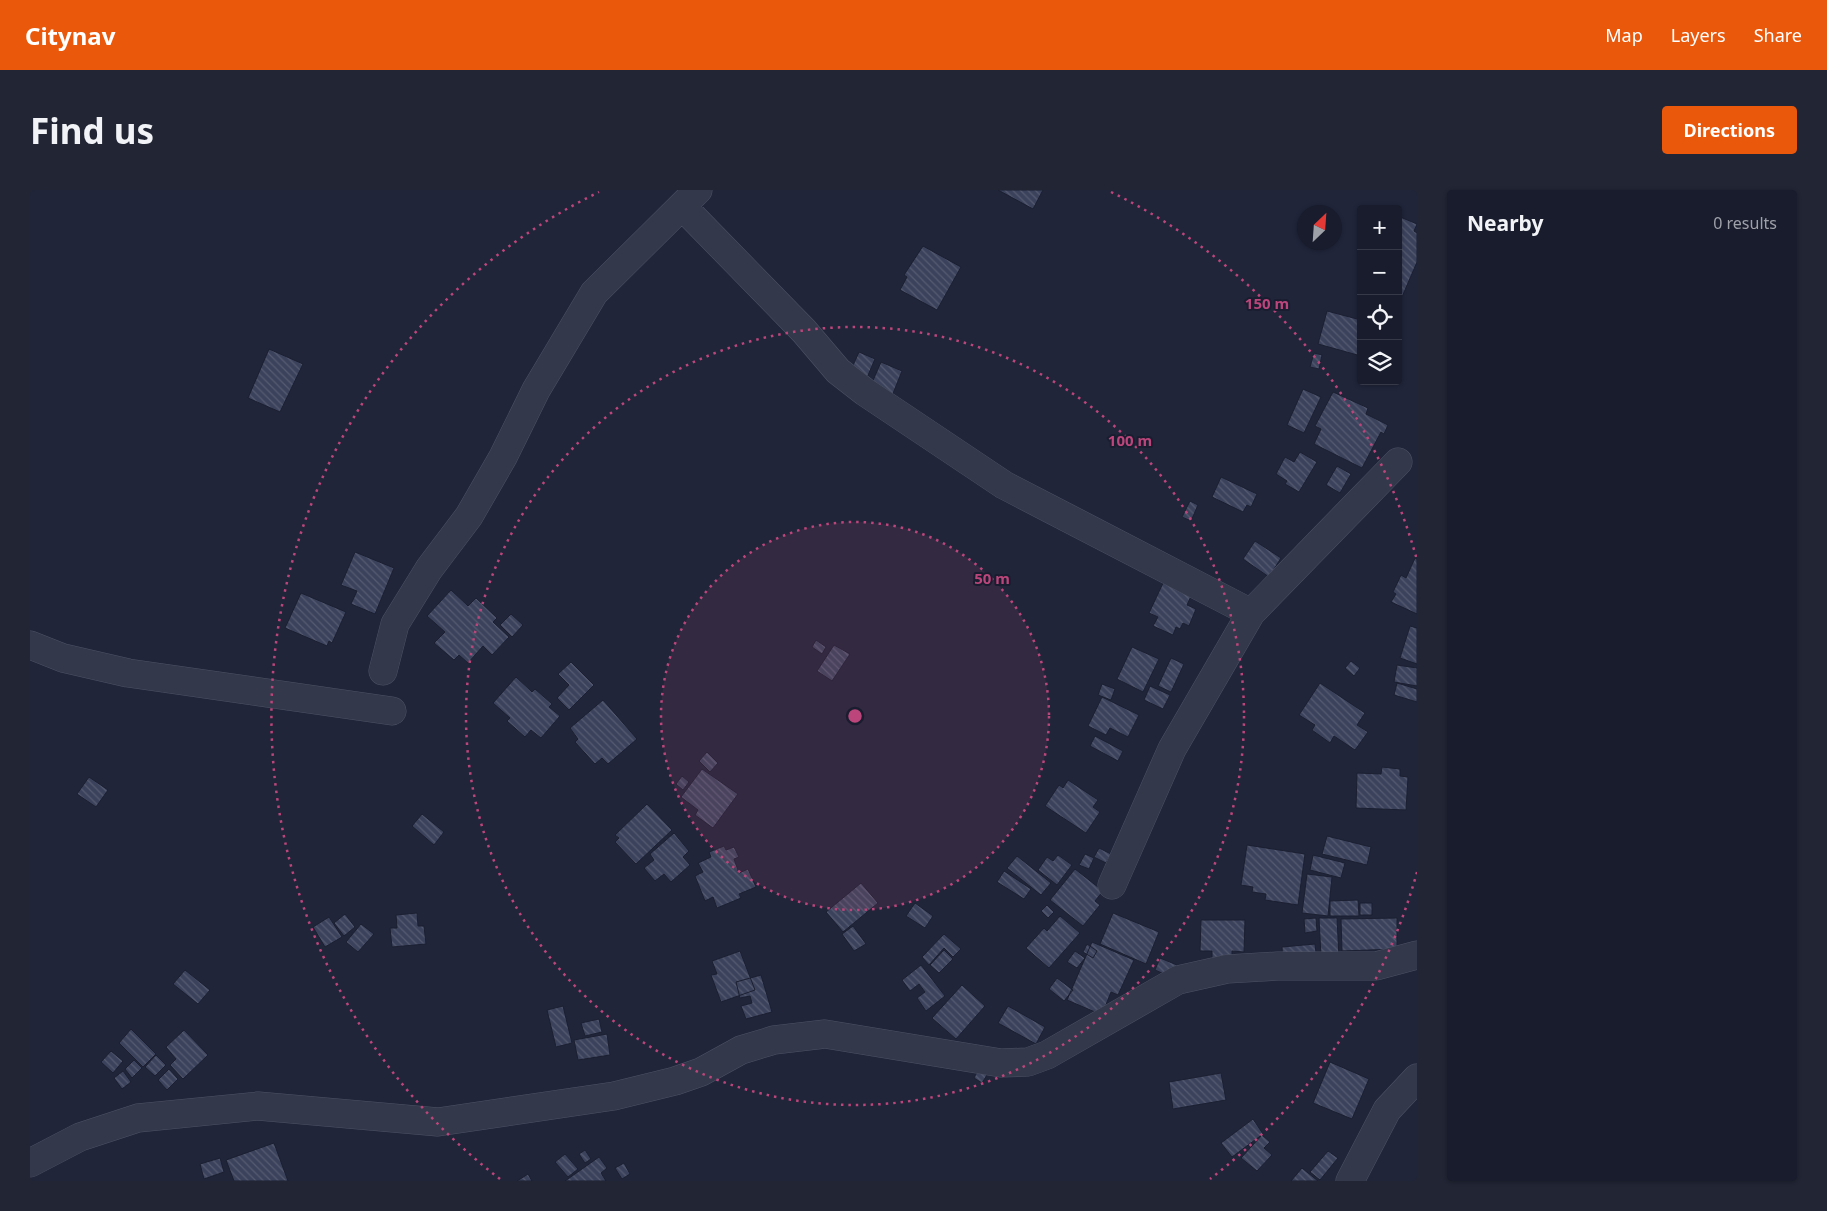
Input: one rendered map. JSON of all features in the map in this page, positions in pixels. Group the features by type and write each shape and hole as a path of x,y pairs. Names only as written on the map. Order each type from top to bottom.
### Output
{"street":[{"path":"383,671 395,624 429,568 469,516 503,457 536,390 594,293 690,198 838,371 865,392 1004,485 1251,613"},
{"path":"1112,885 1172,749 1251,613 1398,462"},
{"path":"30,645 63,658 128,673 392,712"},
{"path":"30,1163 80,1137 138,1118 258,1106 438,1122 614,1096 675,1082 701,1072 740,1050 774,1040 825,1034 1002,1063 1028,1062 1047,1055 1178,980 1227,969 1278,966 1376,966 1417,955"},
{"path":"1350,1181 1387,1110 1417,1078"}],"building":[{"path":"998,190 1043,190 1033,209"},
{"path":"1402,218 1417,224 1414,231 1417,233 1417,262 1402,297"},
{"path":"923,246 961,267 937,310 900,290 907,277 904,275"},
{"path":"1327,311 1357,319 1357,355 1318,344"},
{"path":"269,349 303,364 280,412 248,398"},
{"path":"859,352 875,359 866,380 850,372"},
{"path":"1314,353 1322,355 1319,369 1310,367"},
{"path":"881,362 902,371 890,401 868,392"},
{"path":"1303,389 1321,397 1304,433 1287,425"},
{"path":"1333,392 1368,408 1366,414 1388,425 1384,434 1381,432 1362,468 1314,444 1321,429 1315,426"},
{"path":"1300,452 1317,462 1299,492 1285,484 1287,481 1276,474 1285,457 1294,462"},
{"path":"1337,466 1351,474 1340,493 1326,485"},
{"path":"1221,477 1257,494 1251,507 1247,505 1243,512 1212,497"},
{"path":"1190,501 1198,505 1191,521 1182,517"},
{"path":"1255,541 1281,558 1269,577 1243,559"},
{"path":"355,552 394,568 375,614 351,604 357,591 341,585"},
{"path":"1415,558 1417,559 1417,614 1391,602 1396,594 1393,592 1401,575 1406,578"},
{"path":"1164,581 1192,594 1187,605 1196,609 1189,626 1183,623 1180,629 1176,627 1173,635 1153,626 1158,617 1149,613"},
{"path":"451,590 468,606 476,598 497,618 493,622 509,637 492,655 483,646 468,663 459,655 454,660 434,643 445,632 427,616"},
{"path":"301,593 346,612 332,643 329,641 327,646 285,628"},
{"path":"511,614 523,625 512,637 500,625"},
{"path":"1410,626 1417,628 1417,664 1400,658"},
{"path":"816,640 826,647 822,654 812,647"},
{"path":"834,645 850,654 832,681 817,671"},
{"path":"1132,647 1159,659 1143,692 1117,679"},
{"path":"1171,658 1184,664 1171,692 1158,686"},
{"path":"1351,661 1360,668 1354,676 1345,668"},
{"path":"571,662 594,685 569,710 557,698 569,685 558,674"},
{"path":"1397,665 1417,668 1417,686 1394,682"},
{"path":"516,677 532,692 535,689 552,704 549,707 560,716 541,738 531,730 525,737 507,721 510,718 493,703"},
{"path":"1320,683 1365,713 1357,725 1368,732 1355,750 1334,736 1330,743 1312,730 1315,725 1299,715"},
{"path":"1397,683 1417,689 1417,702 1394,695"},
{"path":"1102,684 1115,689 1111,700 1098,695"},
{"path":"1150,686 1170,695 1163,709 1144,700"},
{"path":"1102,697 1139,715 1128,737 1110,728 1106,735 1088,726"},
{"path":"603,700 637,739 608,764 602,758 595,764 575,742 578,739 570,728"},
{"path":"1095,736 1123,751 1118,761 1090,746"},
{"path":"707,752 718,763 710,772 699,761"},
{"path":"1382,767 1400,769 1400,776 1408,777 1406,810 1356,808 1357,773 1381,774"},
{"path":"702,769 738,794 713,828 695,815 698,810 681,797"},
{"path":"682,776 689,782 683,790 676,784"},
{"path":"89,777 108,790 96,807 77,794"},
{"path":"1068,780 1098,800 1093,807 1100,812 1086,833 1045,806 1059,785 1063,788"},
{"path":"647,804 672,830 636,864 615,842 619,838 615,835"},
{"path":"422,814 444,832 434,845 412,826"},
{"path":"674,833 689,851 683,857 690,865 671,882 664,874 655,881 644,868 654,860 650,854"},
{"path":"1327,836 1371,847 1367,865 1322,854"},
{"path":"1247,845 1305,854 1298,905 1265,900 1266,894 1252,892 1253,887 1241,885"},
{"path":"724,846 726,850 734,847 739,857 734,859 739,873 748,869 756,887 739,894 741,898 717,908 713,897 705,901 695,876 703,872 698,863 711,857 709,852"},
{"path":"1099,848 1111,854 1106,863 1094,857"},
{"path":"1085,854 1094,858 1089,869 1079,865"},
{"path":"1058,855 1072,865 1057,885 1038,870 1047,857 1053,861"},
{"path":"1313,855 1345,863 1341,878 1310,870"},
{"path":"1017,856 1051,883 1041,895 1007,868"},
{"path":"1075,869 1103,891 1095,901 1100,905 1083,926 1050,900"},
{"path":"1004,871 1031,889 1024,899 997,882"},
{"path":"1307,874 1332,877 1328,916 1302,913"},
{"path":"861,883 878,903 843,932 826,912"},
{"path":"1358,900 1359,916 1330,916 1330,901"},
{"path":"915,903 933,916 925,928 906,916"},
{"path":"1360,903 1372,903 1372,915 1360,915"},
{"path":"1047,905 1054,912 1048,918 1041,911"},
{"path":"417,913 418,926 424,926 426,944 392,947 390,928 397,928 396,915"},
{"path":"1113,913 1159,932 1146,964 1100,944"},
{"path":"345,914 355,927 344,936 334,923"},
{"path":"1060,916 1080,933 1049,968 1026,948 1044,928 1047,931"},
{"path":"329,917 342,937 325,947 313,927"},
{"path":"1316,918 1317,931 1305,933 1304,919"},
{"path":"1319,918 1337,918 1339,957 1321,957"},
{"path":"1397,918 1397,949 1342,951 1341,919"},
{"path":"1201,920 1245,920 1244,952 1232,951 1232,962 1212,962 1212,951 1200,951"},
{"path":"361,924 374,934 358,952 346,942"},
{"path":"853,926 866,944 854,951 842,934"},
{"path":"944,934 961,949 953,957 944,948 929,965 922,957"},
{"path":"1092,942 1134,960 1118,995 1111,992 1102,1015 1067,1000"},
{"path":"1087,944 1097,951 1093,958 1083,952"},
{"path":"1315,944 1317,962 1283,965 1282,947"},
{"path":"944,950 953,959 939,973 930,965"},
{"path":"740,951 755,990 721,1002 711,975 717,974 712,961"},
{"path":"1075,951 1085,958 1077,968 1067,962"},
{"path":"1160,958 1177,965 1171,977 1155,970"},
{"path":"921,965 945,996 926,1011 917,998 925,992 919,984 910,991 902,980"},
{"path":"185,970 210,990 198,1004 173,984"},
{"path":"761,975 772,1012 746,1019 741,1006 752,1003 750,996 740,998 736,982"},
{"path":"1057,978 1073,990 1064,1001 1049,989"},
{"path":"962,985 985,1006 956,1039 932,1018"},
{"path":"563,1006 572,1043 556,1047 547,1010"},
{"path":"1008,1006 1045,1027 1036,1044 998,1023"},
{"path":"599,1019 602,1032 585,1036 581,1023"},
{"path":"131,1029 156,1054 143,1067 119,1043"},
{"path":"184,1030 208,1055 183,1079 170,1065 176,1059 166,1047"},
{"path":"607,1034 610,1055 578,1060 574,1040"},
{"path":"111,1051 123,1061 113,1073 101,1062"},
{"path":"156,1055 166,1065 155,1076 145,1067"},
{"path":"134,1060 142,1068 132,1078 125,1069"},
{"path":"1330,1062 1369,1079 1352,1119 1313,1103"},
{"path":"169,1069 178,1079 167,1090 158,1080"},
{"path":"978,1070 987,1075 982,1083 974,1078"},
{"path":"123,1071 131,1082 122,1089 114,1078"},
{"path":"1221,1073 1226,1100 1173,1109 1169,1082"},
{"path":"1253,1119 1263,1134 1232,1157 1221,1143"},
{"path":"1262,1135 1270,1142 1264,1148 1272,1155 1257,1171 1241,1158"},
{"path":"274,1143 288,1181 234,1181 226,1160"},
{"path":"585,1150 591,1159 585,1163 579,1154"},
{"path":"1328,1151 1338,1158 1320,1180 1310,1172"},
{"path":"565,1154 578,1169 568,1177 555,1162"},
{"path":"599,1157 607,1168 601,1173 606,1181 565,1181"},
{"path":"220,1158 224,1172 204,1179 200,1164"},
{"path":"624,1163 630,1174 622,1179 615,1168"},
{"path":"1302,1168 1318,1181 1291,1181"},
{"path":"528,1174 532,1181 517,1181"}]}
